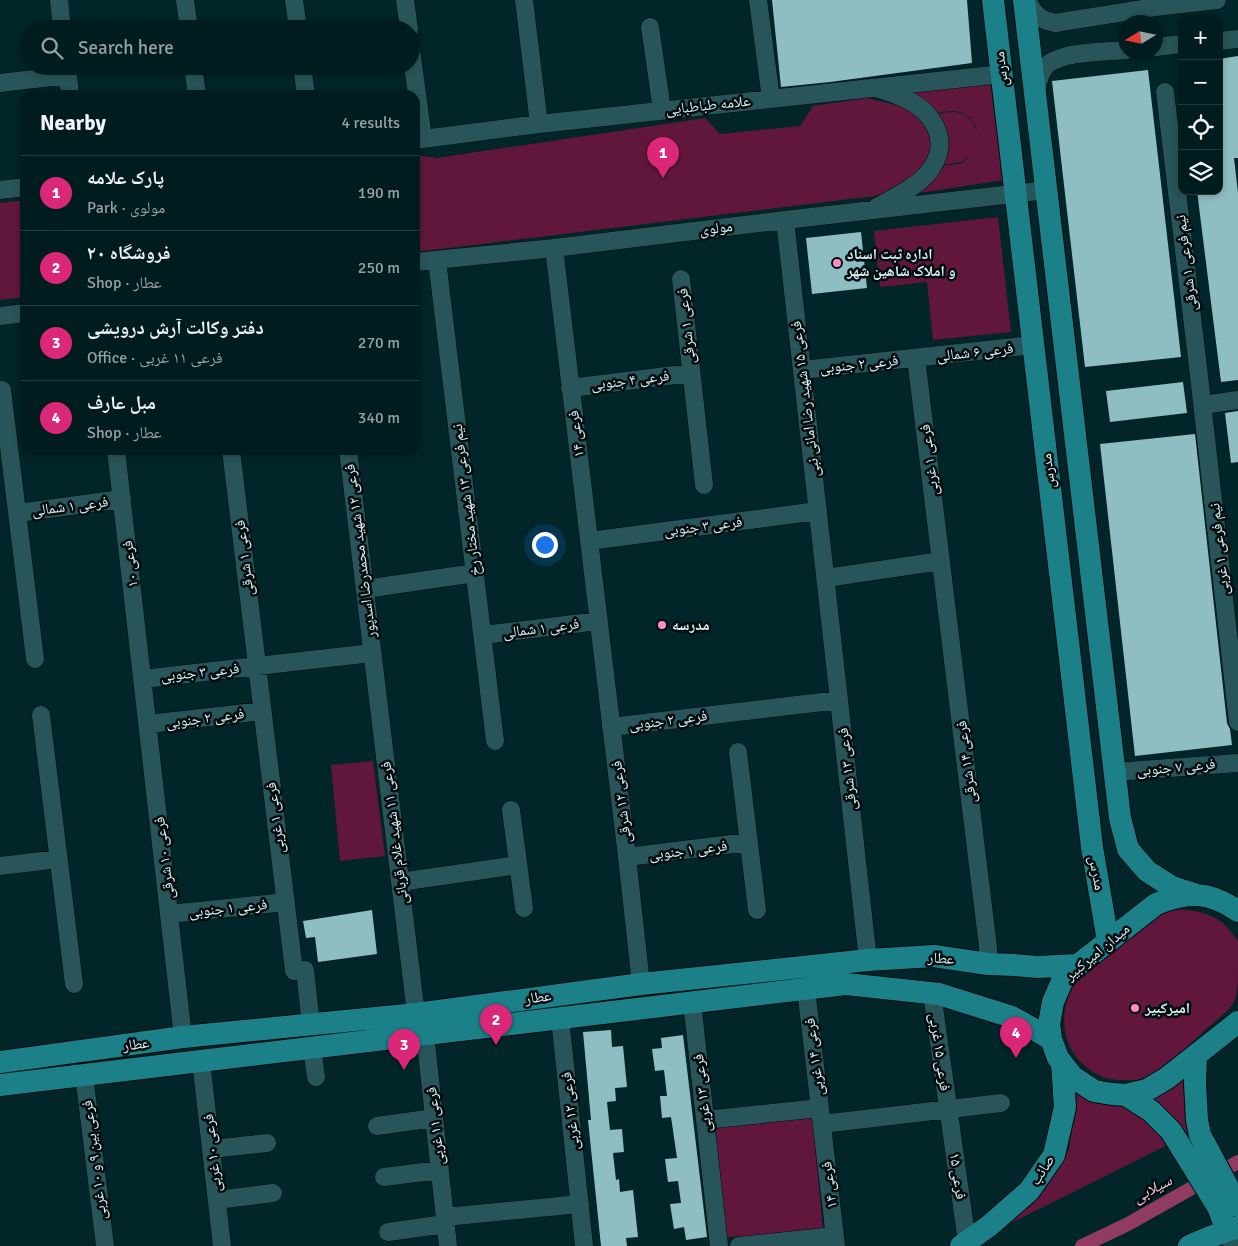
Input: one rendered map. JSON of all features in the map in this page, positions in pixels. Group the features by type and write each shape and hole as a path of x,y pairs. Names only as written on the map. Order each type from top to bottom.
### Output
{"main road":[{"name":"مدرس","path":"993,0 1092,846 1108,941"},
{"name":"مدرس","path":"1025,0 1120,818 1128,849 1146,871 1172,887 1194,894"},
{"name":"میدان امیرکبیر","path":"1238,911 1228,900 1194,894 1172,897 1156,904 1069,972 1062,981 1053,1002 1049,1024 1051,1039 1058,1058 1073,1077 1094,1091 1126,1094 1147,1090 1168,1078 1238,1022"},
{"name":"عطار","path":"0,1062 183,1037 416,1014 641,984 868,960 934,956 988,964 1077,965"},
{"path":"761,971 763,994"},
{"name":"عطار","path":"0,1085 846,984 939,994 1012,1017 1051,1039"},
{"path":"1196,1056 1195,1083 1197,1120 1200,1135 1226,1197"},
{"name":"صائب","path":"964,1244 989,1226 1029,1192 1054,1155 1065,1107 1062,1064"},
{"path":"1126,1094 1151,1111 1171,1131 1179,1144 1226,1197"},
{"path":"1189,1246 1210,1237 1233,1235 1218,1208 1226,1197"}],"street":[{"path":"59,0 61,20"},
{"path":"185,0 188,20"},
{"path":"294,0 297,20"},
{"path":"405,0 407,20"},
{"path":"524,0 539,124"},
{"path":"758,0 771,99"},
{"path":"1025,0 1036,15 1044,21 1055,23 1146,8 1217,0"},
{"path":"650,27 662,110"},
{"path":"1223,41 1238,39"},
{"path":"1163,46 1178,44"},
{"path":"1035,94 1041,73 1055,59 1072,54 1118,51"},
{"name":"علامه طباطبایی","path":"420,140 662,110 1002,74"},
{"path":"0,83 45,75"},
{"path":"68,75 69,90"},
{"path":"194,75 196,90"},
{"path":"303,75 305,90"},
{"path":"413,75 415,90"},
{"path":"866,88 883,90 914,102 924,110 936,126 939,138 936,160 928,172 918,182 870,211"},
{"name":"نیم فرعی ۱ شرقی","path":"1165,92 1203,405"},
{"path":"0,190 20,188"},
{"name":"مولوی","path":"420,262 554,248 1046,190"},
{"name":"فرعی ۱۵ شهید رضا امانی نبی","path":"785,220 826,578"},
{"name":"فرعی ۱۴","path":"554,248 598,621"},
{"name":"نیم فرعی ۱۳ شهید مختار رخ","path":"437,260 495,740"},
{"name":"فرعی ۱ شرقی","path":"681,279 691,373"},
{"path":"0,316 20,314"},
{"name":"فرعی ۶ شمالی","path":"916,358 1033,345"},
{"name":"فرعی ۲ جنوبی","path":"802,370 916,358"},
{"name":"فرعی ۱ غربی","path":"916,358 941,561"},
{"path":"691,373 704,485"},
{"name":"فرعی ۴ جنوبی","path":"570,388 691,373"},
{"path":"2,390 35,659"},
{"path":"1203,405 1238,400"},
{"name":"نیم فرعی ۱ غربی","path":"1203,405 1238,722"},
{"name":"فرعی ۱۰","path":"117,455 143,678"},
{"name":"فرعی ۱ شرقی","path":"232,455 257,666"},
{"name":"فرعی ۱۲ شهید محمدرضا اسدپور","path":"349,455 372,652"},
{"name":"فرعی ۱ شمالی","path":"18,513 122,499"},
{"name":"فرعی ۳ جنوبی","path":"589,541 818,511"},
{"path":"826,578 941,561"},
{"name":"فرعی ۱۴ شرقی","path":"941,561 988,947 988,964"},
{"path":"364,589 475,573"},
{"name":"فرعی ۱۳ شرقی","path":"826,578 868,960"},
{"name":"فرعی ۱ شمالی","path":"482,635 598,621"},
{"name":"فرعی ۱۲ شرقی","path":"598,621 641,984"},
{"path":"257,666 372,652"},
{"name":"فرعی ۱۱ شهید غلام قربانی","path":"372,652 416,1014"},
{"name":"فرعی ۱ غربی","path":"257,666 294,971 305,970 311,1025"},
{"name":"فرعی ۳ جنوبی","path":"143,678 257,666"},
{"name":"فرعی ۱۰ شرقی","path":"143,678 183,1037"},
{"name":"فرعی ۲ جنوبی","path":"611,727 840,700"},
{"name":"فرعی ۲ جنوبی","path":"148,724 262,711"},
{"path":"42,715 74,984"},
{"path":"738,752 756,910"},
{"name":"فرعی ۷ جنوبی","path":"1114,772 1238,762"},
{"path":"511,810 524,908"},
{"name":"فرعی ۱ جنوبی","path":"627,857 748,842"},
{"path":"0,866 58,859"},
{"path":"400,882 518,866"},
{"name":"فرعی ۱ جنوبی","path":"170,914 286,902"},
{"name":"فرعی ۱۴ غربی","path":"806,989 821,1116"},
{"name":"فرعی ۱۵ غربی","path":"932,993 948,1110"},
{"name":"فرعی ۱۳ غربی","path":"692,1002 719,1246"},
{"name":"فرعی ۱۲ غربی","path":"560,1018 584,1246"},
{"name":"فرعی ۱۱ غربی","path":"425,1034 448,1246"},
{"path":"312,1048 316,1077"},
{"name":"فرعی ۱۰ غربی","path":"201,1061 222,1246"},
{"name":"فرعی بین ۹ و ۱۰ غربی","path":"84,1074 105,1246"},
{"path":"705,1120 765,1114 885,1117 1001,1103"},
{"name":"فرعی ۱۵","path":"948,1110 964,1244"},
{"name":"فرعی ۱۴","path":"821,1116 836,1241"},
{"path":"377,1126 434,1118"},
{"path":"211,1149 267,1143"},
{"path":"384,1177 440,1170"},
{"path":"217,1200 273,1194"},
{"path":"388,1232 445,1220 515,1210 580,1204"},
{"path":"739,1246 778,1242 836,1241"}],"shaded area":[{"path":"991,84 999,131 1004,180 919,193 928,185 942,166 962,163 971,155 961,162 943,165 947,152 947,139 939,114 948,112 961,113 969,117 978,131 972,119 968,116 958,111 952,111 939,113 912,91"},
{"path":"867,98 910,110 930,129 931,152 918,173 893,189 875,196 420,251 420,156 437,158 705,118 720,134 800,126 813,106"},
{"path":"20,201 20,298 0,300 0,203"},
{"path":"998,217 1011,332 933,340 927,282 880,287 874,231"},
{"path":"373,761 385,856 340,861 331,765"},
{"path":"1171,910 1189,910 1212,917 1226,926 1236,939 1238,942 1238,978 1234,1002 1224,1014 1182,1052 1154,1073 1137,1080 1114,1080 1100,1076 1083,1064 1070,1047 1064,1019 1070,992 1080,976 1155,918"},
{"path":"1188,1073 1195,1147 1150,1099"},
{"path":"1074,1094 1136,1106 1171,1143 999,1229 1044,1191 1069,1150"},
{"path":"812,1115 823,1230 719,1238 709,1126"}],"building":[{"path":"772,0 967,0 972,63 781,87"},
{"path":"1238,56 1238,158 1234,158 1238,193 1238,380 1221,382 1198,195 1223,195 1223,58"},
{"path":"1148,70 1181,357 1085,367 1052,81"},
{"name":"اداره ثبت اسناد و املاک شاهین شهر","path":"861,232 867,288 812,294 806,238"},
{"path":"1183,382 1187,413 1110,422 1106,391"},
{"path":"1238,411 1238,462 1231,463 1225,413"},
{"path":"1195,434 1227,723 1230,729 1232,745 1135,756 1100,444"},
{"path":"372,910 377,954 318,962 315,937 306,938 303,921"},
{"path":"611,1030 612,1047 623,1046 627,1087 615,1088 616,1101 607,1102 610,1130 622,1129 624,1152 613,1153 616,1180 619,1179 620,1192 633,1190 638,1237 626,1238 627,1246 601,1246 588,1120 591,1120 583,1032"},
{"path":"683,1035 707,1237 686,1240 684,1227 674,1229 670,1204 681,1203 678,1181 668,1182 665,1159 677,1158 671,1117 662,1118 660,1096 667,1096 664,1070 655,1071 652,1049 662,1048 661,1038"}],"waterway":[{"name":"سیلابی","path":"1082,1246 1128,1224 1238,1162"}],"place":[{"name":"پارک علامه","path":"663,178"},
{"name":"اداره ثبت اسناد و املاک شاهین شهر","path":"837,263"},
{"name":"مدرسه","path":"662,625"},
{"name":"امیرکبیر","path":"1135,1008"},
{"name":"فروشگاه ۲۰","path":"496,1045"},
{"name":"مبل عارف","path":"1016,1058"},
{"name":"دفتر وکالت آرش درویشی","path":"404,1070"}]}
